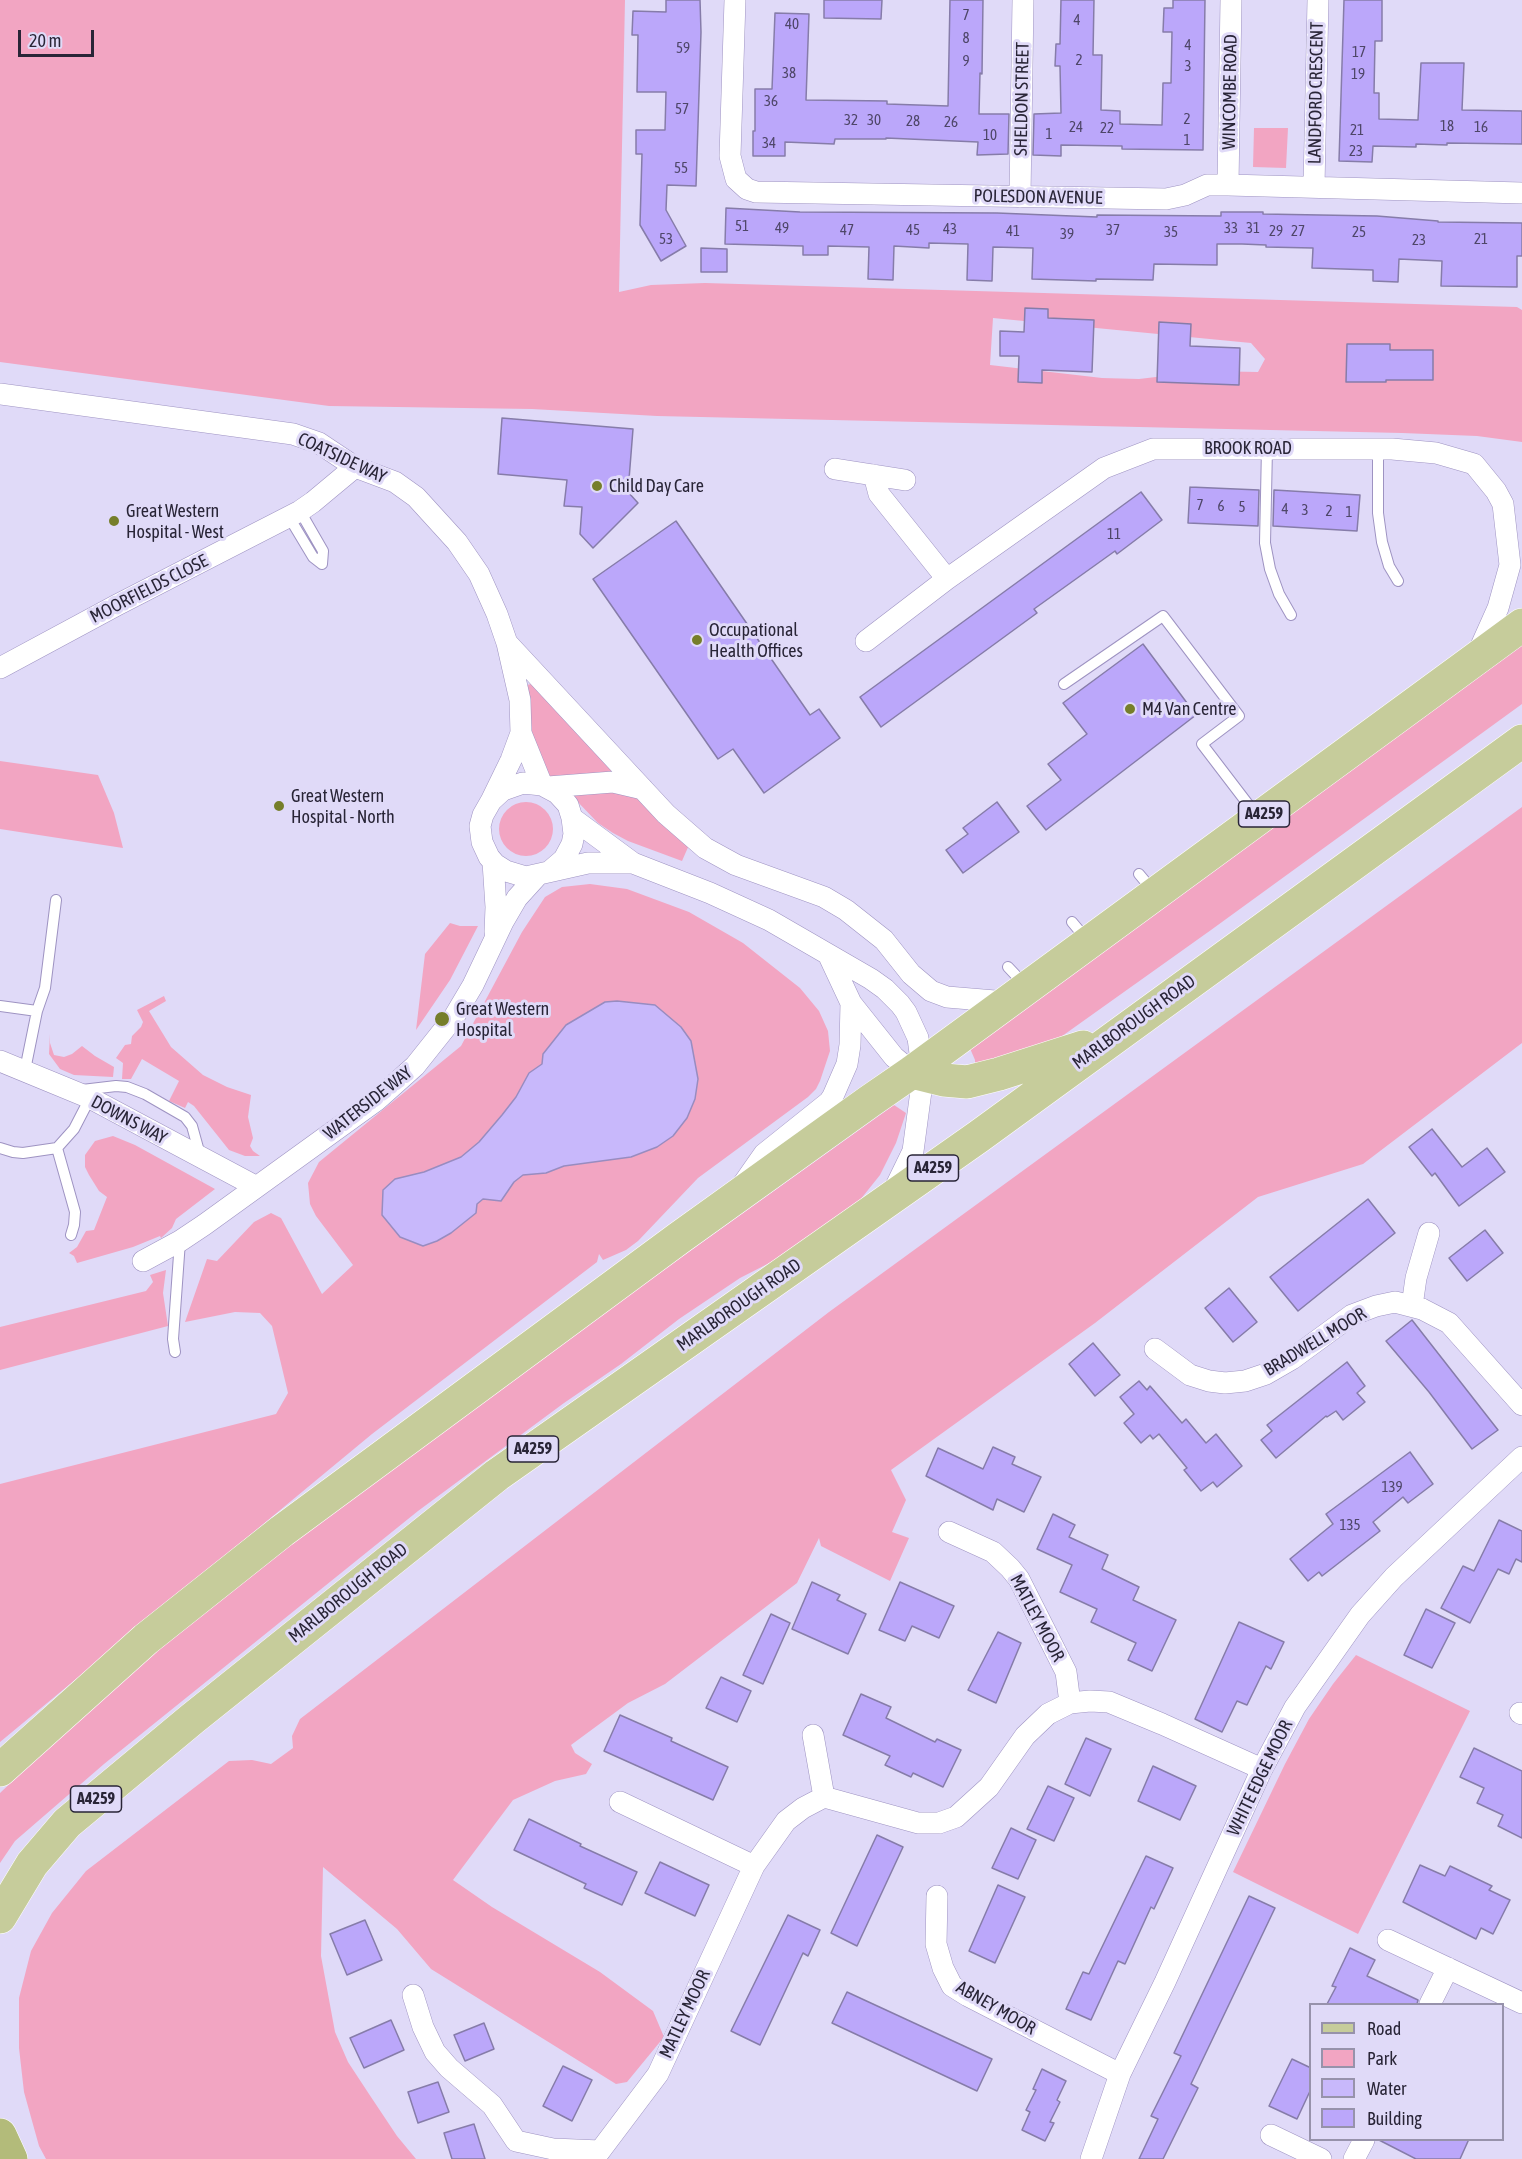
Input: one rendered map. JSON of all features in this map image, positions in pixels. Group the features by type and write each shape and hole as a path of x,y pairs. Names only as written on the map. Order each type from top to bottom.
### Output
{"highway":[{"path":"0,2135 11,2159"}],"main road":[{"name":"A4259","path":"0,1770 146,1639 273,1539 469,1392 733,1200 870,1101 919,1071 1014,986 1081,932 1147,884 1259,818 1522,625"},
{"name":"MARLBOROUGH ROAD","path":"0,1917 32,1864 67,1823 192,1719 497,1475 889,1200 1522,741"},
{"path":"919,1071 954,1082 967,1082 1113,1037"}],"street":[{"name":"POLESDON AVENUE","path":"735,0 730,156 736,179 747,189 756,192 1166,199 1185,195 1207,185 1228,185 1522,193"},
{"name":"SHELDON STREET","path":"1020,197 1023,0"},
{"name":"WINCOMBE ROAD","path":"1228,185 1231,0"},
{"name":"LANDFORD CRESCENT","path":"1314,186 1318,0"},
{"name":"COATSIDE WAY","path":"0,394 293,434 319,443 355,467 395,482 416,497 457,542 487,591 507,643 520,700 521,733 491,801"},
{"name":"BROOK ROAD","path":"866,641 947,579 1104,468 1153,449 1267,447 1378,449 1436,453 1474,464 1496,491 1503,504 1516,568 1476,659"},
{"name":"MOORFIELDS CLOSE","path":"0,668 107,610 295,514 355,467"},
{"path":"835,470 905,480"},
{"path":"874,476 879,494 947,579"},
{"path":"507,643 682,829 714,853 736,865 824,897 860,919 884,940 911,974 931,991 947,997 1014,986"},
{"name":"COATSIDE WAY","path":"521,733 545,786"},
{"path":"633,863 588,863 544,873 517,875 493,862 482,842 480,826 491,801 503,790 514,785 523,783 545,786 613,782 643,789"},
{"path":"544,873 564,859 572,844 574,834 572,818 562,798 545,786"},
{"path":"572,818 633,863 746,908 790,931 879,984 900,1004 918,1038 919,1071 913,1151 889,1200"},
{"name":"WATERSIDE WAY","path":"493,862 496,906 494,938"},
{"name":"WATERSIDE WAY","path":"142,1261 180,1241 378,1100 415,1066 454,1017 473,985 494,938 517,898 544,873"},
{"path":"829,956 851,1003 894,1057 919,1071"},
{"path":"733,1200 764,1154 829,1102 833,1096 847,1064 851,1003"},
{"name":"DOWNS WAY","path":"0,1061 83,1095 255,1186"},
{"path":"1412,1306 1416,1278 1429,1233"},
{"name":"BRADWELL MOOR","path":"1155,1349 1190,1375 1225,1383 1245,1381 1266,1374 1292,1359 1352,1315 1395,1302 1436,1315 1449,1323 1522,1405"},
{"name":"WHITE EDGE MOOR","path":"1091,2159 1120,2074 1170,1971 1262,1769 1295,1707 1360,1615 1394,1577 1522,1457"},
{"name":"MATLEY MOOR","path":"949,1532 993,1552 1019,1580 1066,1672 1070,1703"},
{"path":"813,1735 824,1797 918,1823 939,1823 956,1817 989,1787 1025,1736 1048,1714 1070,1703 1108,1702 1262,1769"},
{"name":"MATLEY MOOR","path":"413,1995 423,2027 435,2052 449,2068 492,2105 516,2141 553,2149 601,2155 658,2074 754,1866 786,1821 824,1797"},
{"path":"620,1802 754,1866"},
{"name":"ABNEY MOOR","path":"937,1896 936,1944 943,1968 952,1986 1120,2074"},
{"path":"1388,1940 1522,2003"},
{"path":"1430,2003 1448,1968"},
{"path":"1271,2135 1321,2159"},
{"path":"1354,2159 1363,2141"}],"lane":[{"path":"1267,447 1265,543 1270,569 1279,594 1291,615"},
{"path":"1378,449 1378,513 1382,542 1389,566 1398,581"},
{"path":"295,514 323,550 322,564"},
{"path":"1064,684 1163,616 1239,716 1202,744 1259,818"},
{"path":"26,1070 37,1011 45,988 56,900"},
{"path":"0,1005 37,1011"},
{"path":"0,1148 23,1153 57,1148 74,1129 83,1095 108,1086 127,1087 145,1094 185,1117 192,1126 201,1158"},
{"path":"57,1148 75,1212 71,1235"},
{"path":"175,1352 173,1339 180,1241"}],"green space":[{"path":"0,0 625,0 619,292 651,285 705,283 1517,307 1522,310 1522,442 1477,436 1402,433 657,416 532,409 329,406 0,362","holes":["993,318 1251,343 1265,359 1258,372 1207,371 1139,379 1102,378 990,365"]},
{"path":"1254,128 1288,128 1286,168 1253,167"},
{"path":"1522,644 1522,704 1058,1039 975,1066 969,1046"},
{"path":"531,684 612,770 610,773 550,777 532,734 527,685"},
{"path":"0,761 98,775 114,813 123,848 0,829"},
{"path":"612,790 637,796 689,845 682,861 613,833 598,823 574,798 576,794"},
{"path":"526,802 536,804 545,810 551,819 553,829 551,839 545,848 536,854 526,856 516,854 507,848 501,839 499,829 501,819 507,810 516,804"},
{"path":"1522,807 1522,1043 1363,1164 1258,1197 1095,1323 891,1470 906,1500 892,1532 909,1538 890,1581 821,1546 819,1538 797,1583 665,1684 628,1703 571,1745 575,1753 592,1764 586,1774 555,1781 513,1800 453,1880 492,1907 600,1972 653,2011 664,2037 627,2082 616,2084 431,1969 397,1929 323,1867 321,1956 335,2032 348,2062 397,2136 416,2159 46,2159 39,2146 24,2092 19,2048 19,1998 31,1951 52,1913 86,1871 229,1761 252,1760 271,1764 293,1748 292,1736 300,1719 829,1312"},
{"path":"590,884 627,889 689,912 743,943 800,988 819,1011 828,1031 830,1051 816,1089 698,1178 638,1241 626,1250 603,1260 599,1254 597,1262 372,1434 0,1742 0,1484 276,1414 288,1393 272,1326 260,1313 235,1312 185,1322 207,1259 217,1261 254,1222 271,1213 281,1218 322,1294 353,1265 316,1216 310,1204 308,1183 319,1162 461,1046 522,932 545,897 562,887"},
{"path":"450,923 460,926 478,926 450,980 416,1030 425,954"},
{"path":"164,996 166,1001 149,1011 171,1047 203,1075 227,1087 251,1095 248,1117 253,1138 250,1146 260,1156 245,1156 229,1150 194,1106 188,1102 185,1108 169,1101 179,1081 142,1059 131,1079 122,1079 123,1063 116,1058 125,1045 131,1044 132,1036 141,1027 143,1022 137,1010"},
{"path":"50,1034 54,1055 64,1057 82,1046 114,1067 113,1077 74,1075 60,1069 49,1054"},
{"path":"894,1105 906,1113 896,1143 880,1175 856,1205 785,1255 740,1278 679,1319 621,1364 564,1403 418,1511 104,1764 15,1841 0,1863 0,1793 91,1707 222,1596 528,1367"},
{"path":"113,1136 135,1145 215,1189 176,1219 172,1228 161,1238 160,1236 133,1247 77,1263 74,1256 69,1253 77,1247 86,1231 94,1230 107,1197 99,1191 89,1175 85,1167 85,1155 95,1141"},
{"path":"166,1270 163,1293 168,1326 0,1370 0,1327 146,1291 153,1282 150,1275"},
{"path":"1356,1655 1470,1711 1358,1934 1233,1872 1309,1719"}],"water":[{"path":"605,1002 655,1005 681,1027 691,1041 698,1079 695,1099 687,1118 673,1136 657,1147 631,1157 564,1166 546,1173 523,1175 514,1182 501,1201 483,1199 477,1204 476,1213 437,1241 423,1246 400,1237 382,1215 383,1190 395,1179 424,1172 461,1157 479,1142 502,1115 516,1097 529,1073 542,1064 543,1054 566,1025"}],"building":[{"path":"666,0 700,0 701,32 696,186 667,185 666,210 686,246 661,261 640,225 642,154 636,154 636,130 665,130 666,92 637,92 638,35 632,35 633,11 666,12"},
{"path":"824,0 882,0 881,19 824,18"},
{"path":"950,0 983,0 979,114 1009,114 1008,154 977,155 978,142 886,138 835,139 834,144 785,142 785,156 753,156 755,89 772,89 775,13 809,14 806,100 887,101 887,104 948,106"},
{"path":"1061,0 1094,0 1093,55 1102,55 1101,110 1120,111 1120,124 1162,125 1163,83 1171,83 1172,32 1163,32 1164,8 1173,8 1173,0 1205,0 1203,150 1122,149 1122,146 1061,145 1061,156 1033,155 1034,114 1061,113 1060,66 1055,66 1056,44 1060,44"},
{"path":"1344,0 1382,0 1382,41 1375,41 1374,93 1379,93 1379,119 1418,120 1421,63 1464,63 1462,110 1522,111 1522,144 1447,143 1447,145 1416,144 1416,147 1373,146 1372,162 1339,161"},
{"path":"726,208 800,212 997,213 1097,217 1097,215 1221,216 1221,212 1263,212 1263,214 1377,216 1438,222 1522,223 1522,256 1517,256 1517,287 1441,286 1442,261 1399,259 1398,282 1373,281 1373,270 1312,268 1313,248 1242,244 1217,244 1217,265 1154,264 1153,280 1096,279 1096,281 1032,279 1033,248 993,247 992,281 967,280 968,244 929,243 929,248 894,246 893,280 868,279 869,247 828,246 828,255 803,255 803,246 725,244"},
{"path":"701,248 727,249 727,272 701,272"},
{"path":"1025,308 1048,309 1048,318 1094,320 1092,372 1042,370 1042,383 1018,382 1019,356 1000,356 1000,331 1024,332"},
{"path":"1159,322 1191,324 1190,346 1240,348 1239,385 1157,382"},
{"path":"1347,344 1390,344 1390,350 1433,350 1433,380 1346,382"},
{"name":"Child Day Care","path":"502,418 633,429 628,492 638,503 593,548 580,534 582,507 564,506 567,480 498,474"},
{"path":"1190,487 1259,490 1258,526 1188,523"},
{"path":"1274,490 1360,495 1357,531 1273,526"},
{"path":"1141,492 1162,520 1117,554 1115,551 1034,609 1037,613 881,727 860,697"},
{"name":"Occupational Health Offices","path":"676,521 810,715 819,709 840,738 764,793 733,749 718,759 593,579"},
{"name":"M4 Van Centre","path":"1143,644 1196,715 1046,830 1027,806 1061,780 1048,764 1087,734 1063,703"},
{"path":"997,802 1019,832 963,873 946,850 968,834 963,828"},
{"path":"1432,1129 1462,1167 1487,1148 1505,1172 1459,1206 1435,1173 1432,1176 1409,1147"},
{"path":"1368,1199 1395,1233 1298,1311 1270,1277"},
{"path":"1485,1230 1503,1253 1467,1281 1449,1258"},
{"path":"1229,1288 1257,1322 1233,1342 1205,1308"},
{"path":"1412,1320 1498,1430 1472,1449 1429,1392 1386,1341"},
{"path":"1093,1343 1120,1375 1095,1396 1069,1364"},
{"path":"1347,1362 1365,1386 1357,1393 1365,1402 1343,1420 1336,1411 1326,1416 1276,1458 1261,1440 1272,1431 1267,1425"},
{"path":"1139,1381 1147,1390 1150,1386 1182,1423 1186,1419 1206,1443 1216,1434 1242,1466 1217,1487 1213,1482 1201,1491 1184,1470 1187,1468 1159,1434 1153,1439 1150,1435 1141,1443 1124,1423 1134,1414 1120,1397"},
{"path":"993,1447 1015,1457 1012,1464 1041,1477 1024,1512 997,1499 993,1510 926,1476 938,1448 983,1469"},
{"path":"1410,1452 1433,1484 1408,1503 1403,1497 1373,1522 1380,1531 1322,1576 1319,1572 1308,1581 1290,1559 1333,1524 1326,1514"},
{"path":"1053,1514 1075,1525 1069,1537 1108,1555 1102,1569 1139,1587 1133,1600 1176,1620 1152,1671 1128,1660 1136,1643 1091,1622 1097,1609 1060,1592 1072,1565 1037,1549"},
{"path":"1499,1520 1522,1531 1522,1562 1516,1559 1509,1574 1498,1569 1470,1623 1441,1608 1463,1566 1474,1571"},
{"path":"812,1582 840,1595 837,1600 866,1614 848,1654 792,1629"},
{"path":"900,1582 954,1606 939,1638 912,1626 905,1641 879,1630"},
{"path":"1426,1609 1455,1623 1432,1668 1404,1655"},
{"path":"771,1614 790,1623 763,1684 743,1675"},
{"path":"1239,1622 1284,1642 1271,1669 1266,1666 1247,1705 1237,1701 1222,1732 1195,1719"},
{"path":"998,1632 1021,1643 996,1703 968,1690"},
{"path":"721,1677 751,1691 737,1722 706,1708"},
{"path":"861,1694 891,1707 886,1718 935,1742 937,1739 961,1750 943,1787 913,1773 911,1777 885,1765 890,1756 843,1735"},
{"path":"620,1715 672,1738 671,1741 728,1767 713,1800 604,1751"},
{"path":"1086,1738 1111,1749 1090,1796 1065,1784"},
{"path":"1474,1748 1522,1771 1522,1838 1498,1826 1503,1815 1477,1803 1484,1788 1460,1777"},
{"path":"1153,1766 1196,1786 1180,1820 1138,1801"},
{"path":"1048,1786 1074,1798 1054,1841 1027,1829"},
{"path":"529,1819 637,1872 622,1905 584,1888 586,1884 514,1850"},
{"path":"1011,1828 1036,1840 1018,1879 992,1868"},
{"path":"877,1835 903,1847 857,1946 831,1933"},
{"path":"1146,1856 1173,1868 1154,1909 1151,1907 1125,1964 1118,1961 1091,2020 1066,2009 1083,1972 1089,1974"},
{"path":"660,1862 709,1885 695,1916 645,1893"},
{"path":"1420,1865 1445,1876 1450,1866 1492,1886 1489,1890 1510,1900 1493,1934 1481,1928 1476,1939 1403,1902"},
{"path":"998,1885 1025,1897 995,1963 969,1951"},
{"path":"1249,1896 1275,1908 1191,2084 1198,2088 1163,2159 1139,2159 1158,2119 1151,2116 1181,2056 1174,2053"},
{"path":"788,1915 820,1930 808,1956 803,1953 760,2045 731,2031"},
{"path":"365,1920 382,1960 347,1975 330,1934"},
{"path":"1350,1948 1375,1960 1367,1976 1418,2000 1417,2003 1328,2003 1336,1987 1332,1986"},
{"path":"847,1992 992,2059 977,2091 832,2023"},
{"path":"391,2020 404,2050 364,2068 350,2038"},
{"path":"484,2023 494,2049 465,2061 454,2035"},
{"path":"1292,2059 1309,2067 1309,2093 1297,2119 1269,2106"},
{"path":"563,2066 592,2080 572,2121 543,2106"},
{"path":"1042,2069 1066,2081 1057,2100 1060,2102 1050,2122 1054,2123 1045,2141 1022,2130 1030,2112 1026,2110 1036,2090 1033,2089"},
{"path":"438,2082 449,2112 418,2123 408,2092"},
{"path":"474,2124 485,2159 452,2159 444,2133"},
{"path":"1381,2141 1468,2141 1460,2159 1416,2159"}],"place":[{"name":"Child Day Care","path":"597,486"},
{"name":"Great Western Hospital - West","path":"114,521"},
{"name":"Occupational Health Offices","path":"697,640"},
{"name":"M4 Van Centre","path":"1130,709"},
{"name":"Great Western Hospital - North","path":"279,806"},
{"name":"Great Western Hospital","path":"442,1019"}]}
